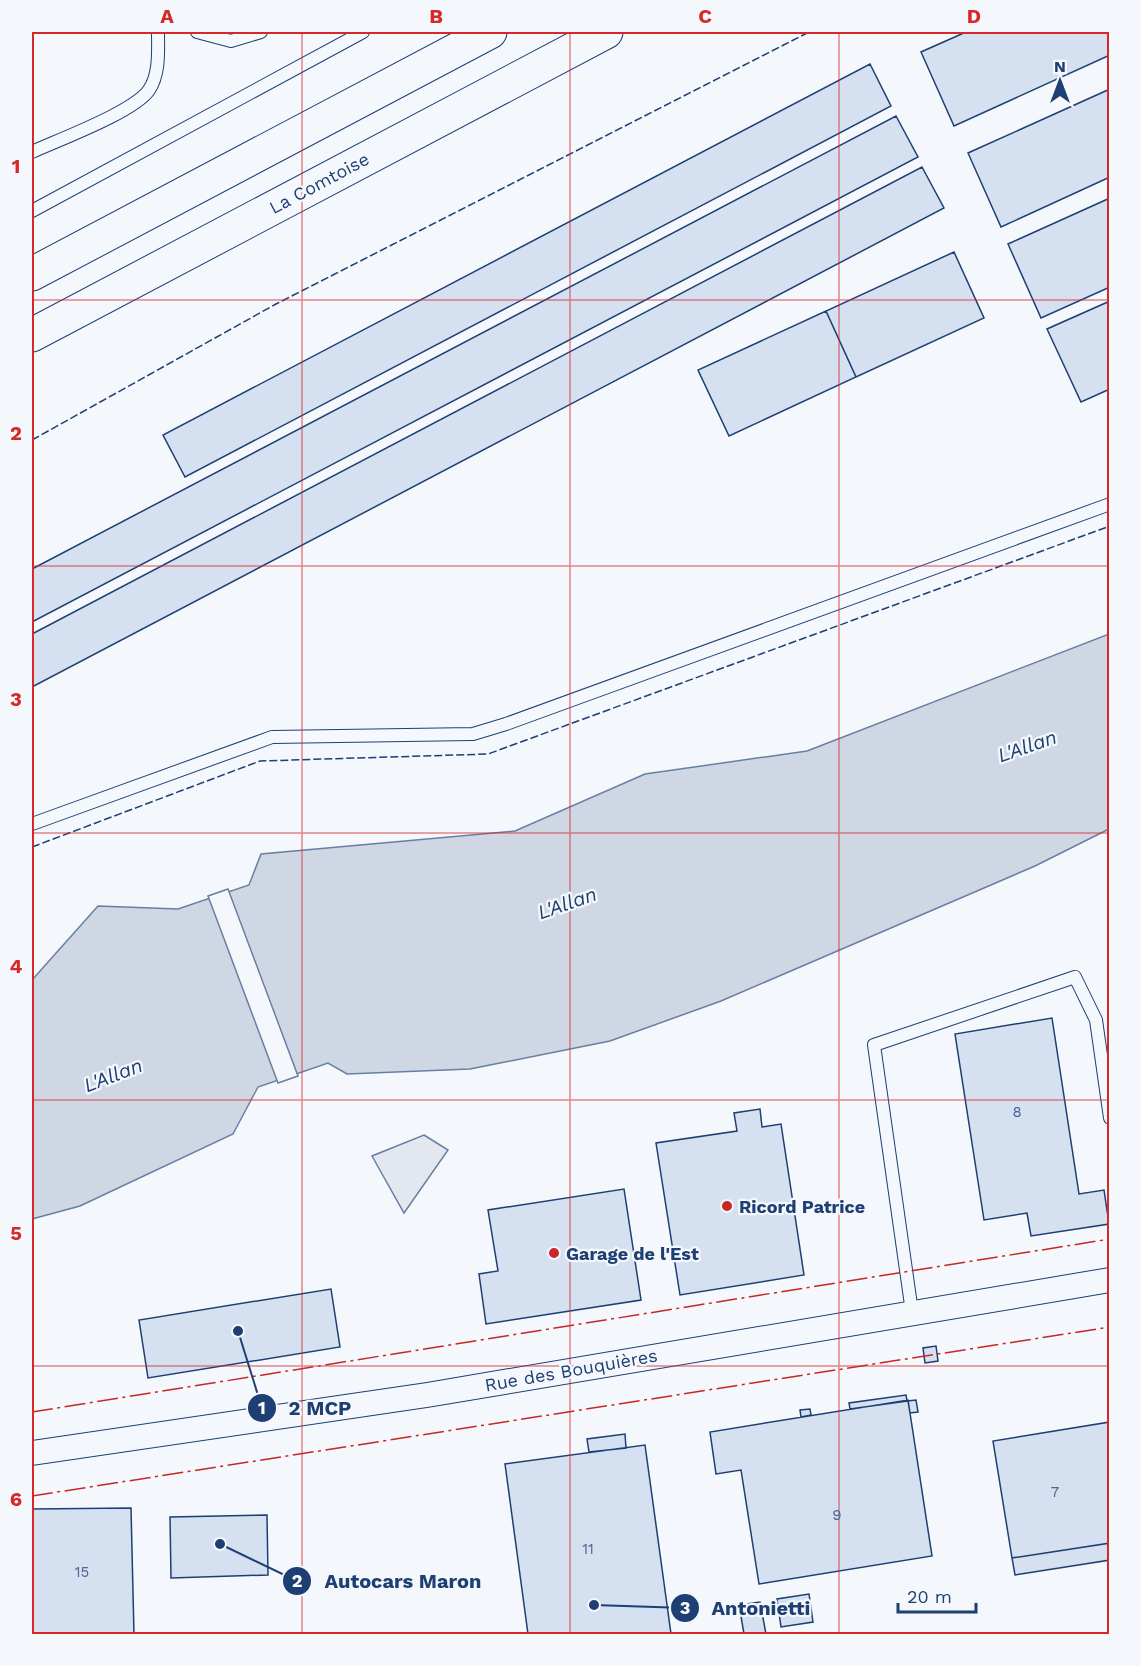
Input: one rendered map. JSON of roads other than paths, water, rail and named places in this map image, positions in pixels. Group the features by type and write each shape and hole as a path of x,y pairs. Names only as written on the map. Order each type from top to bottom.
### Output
{"highway":[{"path":"32,274 490,32"},
{"name":"La Comtoise","path":"32,335 606,32"}],"street":[{"name":"Rue des Bouquières","path":"32,1453 427,1395 1110,1280"}],"lane":[{"path":"32,152 135,104 150,90 156,72 159,32"},
{"path":"196,32 231,41 261,32"},
{"path":"32,211 363,32"},
{"path":"32,824 272,737 472,734 1110,504"},
{"path":"912,1312 874,1045 1075,976 1096,1020 1110,1118"}],"water":[{"name":"L'Allan","path":"1109,634 1109,829 1035,866 721,1001 610,1041 470,1069 347,1074 328,1063 258,1087 233,1134 80,1206 32,1219 32,980 98,906 178,909 249,885 261,854 515,831 645,774 807,751"}],"place":[{"name":"Ricord Patrice","path":"727,1206"},
{"name":"Garage de l'Est","path":"554,1253"},
{"name":"2 MCP","path":"238,1331"},
{"name":"Autocars Maron","path":"220,1544"},
{"name":"Antonietti","path":"594,1605"}]}
